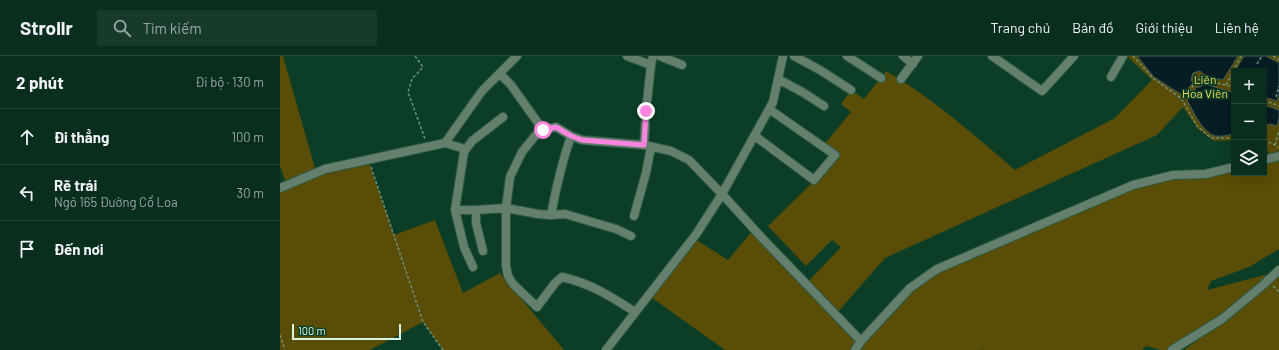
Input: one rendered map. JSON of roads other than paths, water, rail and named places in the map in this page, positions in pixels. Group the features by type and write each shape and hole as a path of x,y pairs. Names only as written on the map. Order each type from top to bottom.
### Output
{"street":[{"path":"445,143 482,91 517,56"},
{"path":"626,56 651,65"},
{"path":"634,216 646,173 648,146 646,111 651,65 654,56"},
{"path":"660,56 682,65"},
{"path":"606,350 697,233 722,194 773,102 782,56"},
{"path":"794,56 820,70 851,90"},
{"path":"847,56 881,78"},
{"path":"903,56 913,64"},
{"path":"901,79 918,56"},
{"path":"992,56 1042,91 1074,56"},
{"path":"1111,77 1123,56"},
{"path":"500,74 511,85 543,130"},
{"path":"778,79 824,106"},
{"path":"755,136 814,180 835,154 769,109"},
{"path":"473,267 464,247 455,210 464,152 472,141 503,117"},
{"path":"635,312 603,292 574,280 562,277 555,283 537,307 513,284 508,276 506,266 506,208 510,176 522,152 535,136 543,130 556,127 571,136 582,140 648,146 671,151 689,160 861,340"},
{"path":"552,216 557,184 571,136"},
{"path":"280,188 324,169 445,143 466,149"},
{"path":"1267,159 1279,156"},
{"path":"854,350 861,340 910,288 937,269 1133,185 1173,175 1205,174 1231,168"},
{"path":"455,210 506,208 552,216 565,214 616,229 631,236"},
{"path":"476,210 476,223 483,251"},
{"path":"1172,350 1222,319 1279,270"}],"water":[{"path":"1137,56 1238,56 1223,80 1206,76 1200,71 1193,73 1191,80 1193,83 1182,95 1154,77"},
{"path":"1244,56 1266,56 1279,63 1279,94 1277,101 1267,98 1267,68 1237,68"},
{"path":"1205,84 1231,92 1231,135 1215,136 1210,134 1202,126 1187,100 1197,87"},
{"path":"1267,106 1279,110 1277,126 1267,124"}],"park label":[{"name":"Liên Hoa Viên","path":"1205,86"}]}
